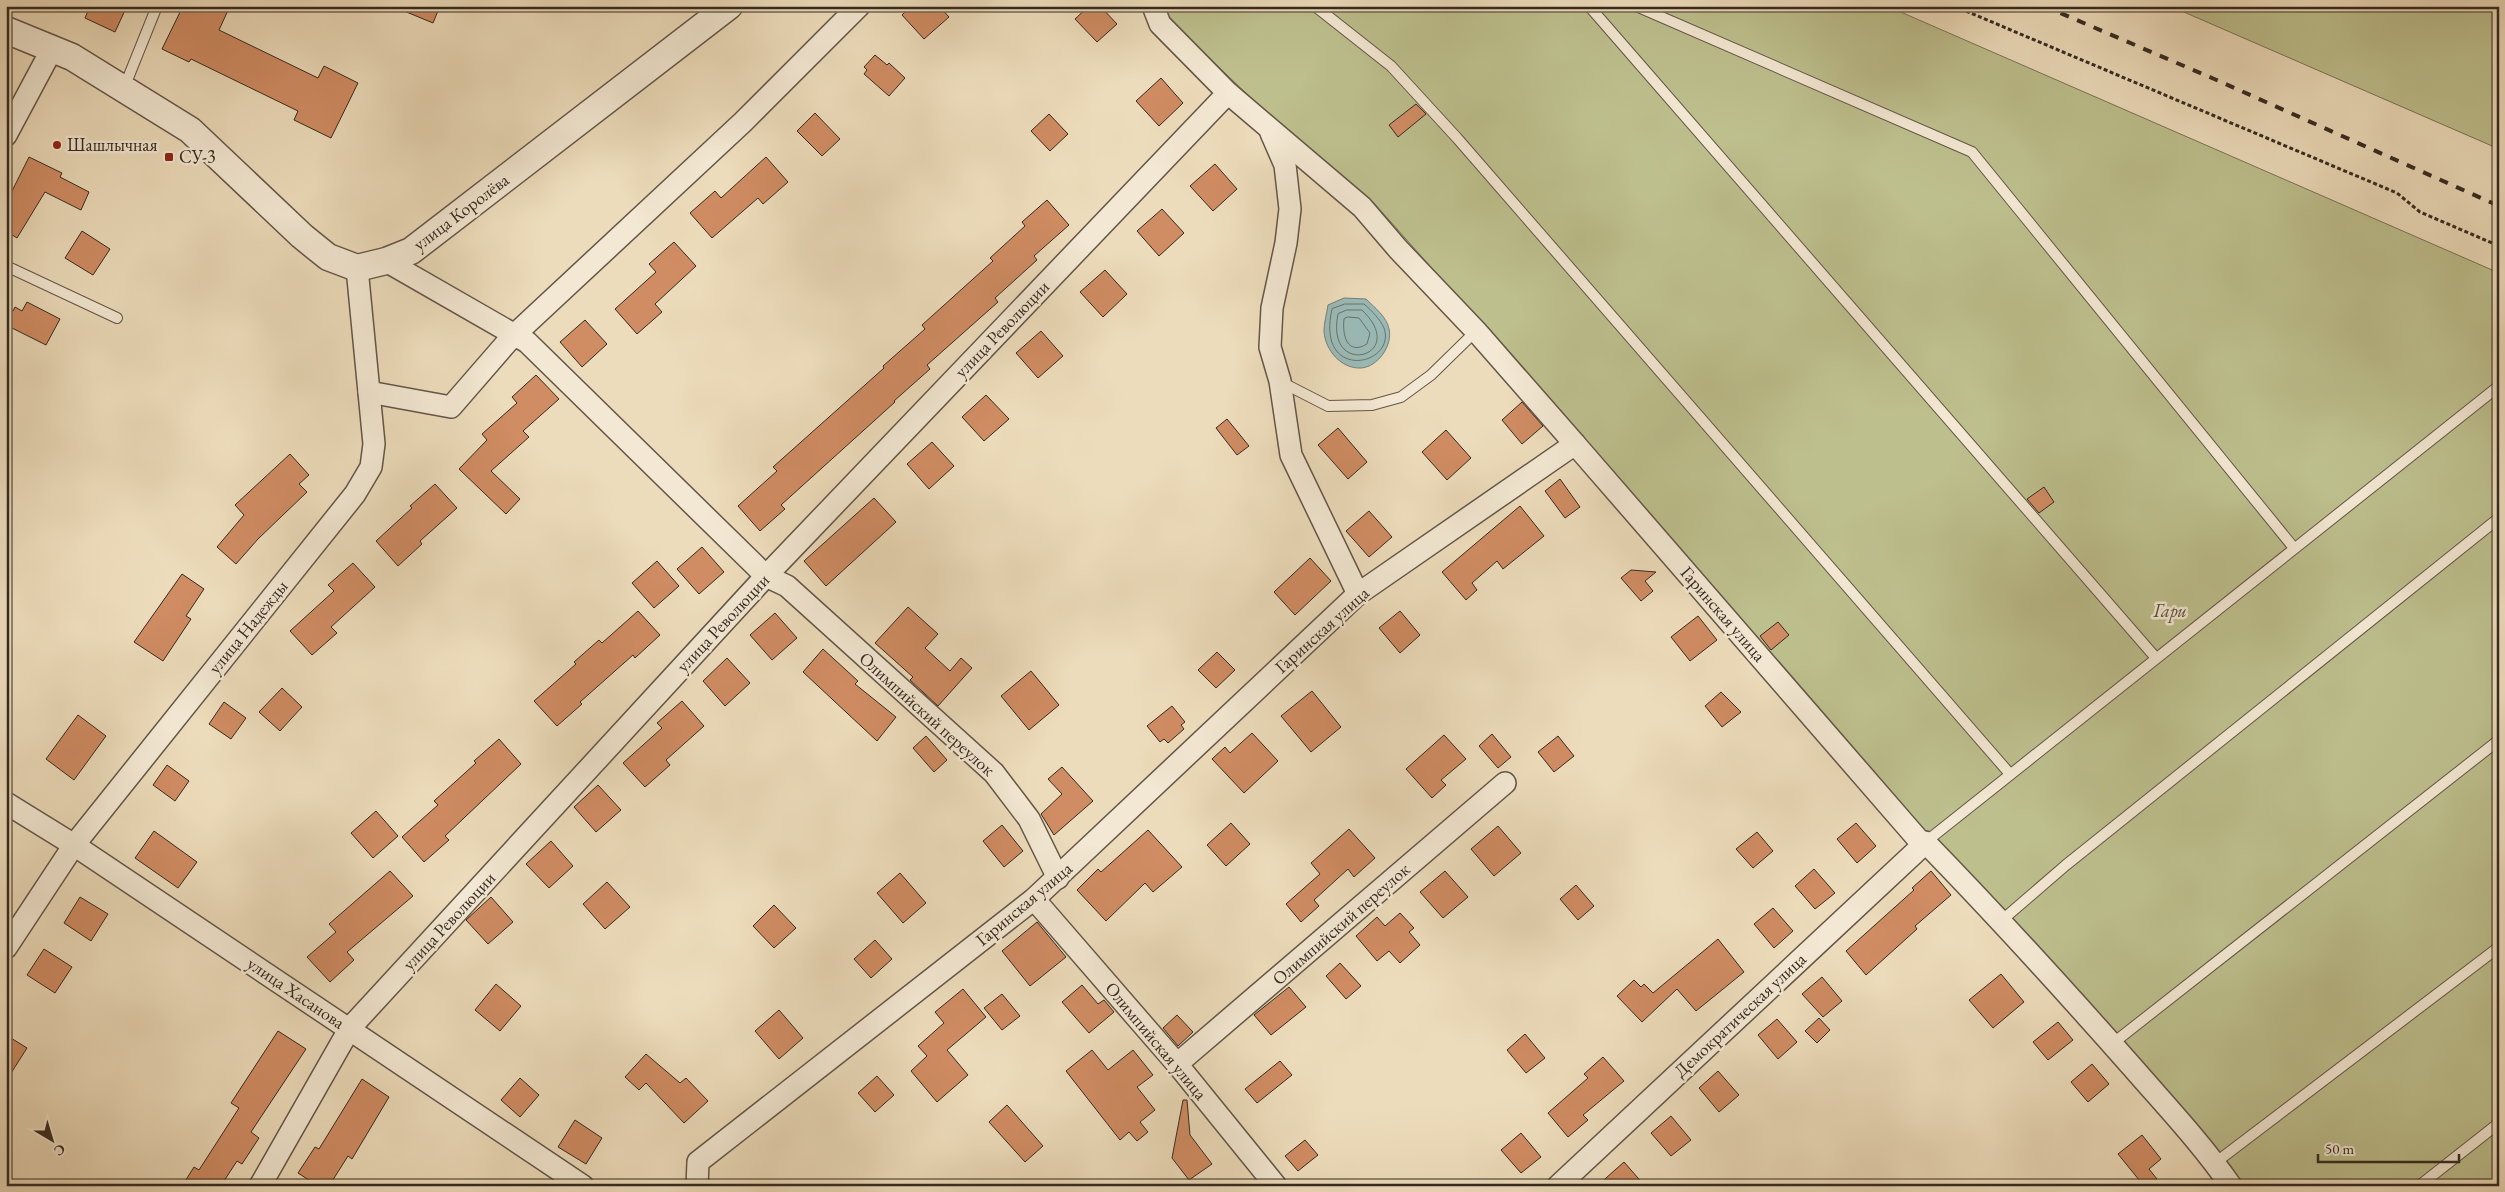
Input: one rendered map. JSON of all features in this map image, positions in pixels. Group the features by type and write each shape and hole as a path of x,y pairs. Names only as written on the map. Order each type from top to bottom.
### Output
{"street":[{"name":"улица Королёва","path":"357,268 386,261 411,251 729,6"},
{"path":"369,392 451,407 514,335 743,122 859,6"},
{"path":"1153,6 1160,24 1228,93 1362,207 1398,250 1476,331 1575,444"},
{"path":"6,30 72,57 190,130 302,236 328,257 357,268"},
{"path":"6,135 52,49"},
{"name":"улица Революции","path":"260,1186 350,1028 766,576 1228,93"},
{"path":"1267,126 1285,165 1290,209 1286,243 1272,308 1270,347 1280,381 1291,455 1358,594"},
{"name":"Олимпийский переулок","path":"386,261 527,342 766,576 787,586 994,773 1029,819 1058,878"},
{"name":"улица Надежды","path":"6,948 74,845 355,494 371,468 374,444 357,268"},
{"name":"Гаринская улица","path":"697,1186 698,1162 1034,899 1358,594 1575,444 1924,844 2001,921 2112,1044 2215,1163 2231,1186"},
{"name":"Олимпийский переулок","path":"1177,1064 1505,783"},
{"name":"улица Хасанова","path":"6,803 74,845 350,1028 583,1186"},
{"name":"Демократическая улица","path":"1558,1186 1924,844"},
{"name":"Олимпийская улица","path":"1034,899 1177,1064 1276,1186"}],"lane":[{"path":"123,89 157,6"},
{"path":"1315,6 1391,66 1444,123 2010,774"},
{"path":"1589,6 2156,658"},
{"path":"1636,6 1972,152 2294,548"},
{"path":"6,266 117,318"},
{"path":"1280,381 1328,406 1372,406 1402,397 1431,375 1476,331"},
{"path":"1924,844 2499,386"},
{"path":"2001,921 2066,865 2499,518"},
{"path":"2112,1044 2499,740"},
{"path":"2215,1163 2499,947"},
{"path":"2419,1186 2499,1123"}],"path":[{"path":"1954,6 2396,193 2420,212 2499,246"}],"green space":[{"name":"Гари","path":"1164,6 1887,6 2499,273 2499,1186 2229,1186 1500,345 1374,203 1306,150 1169,20"},
{"path":"2170,6 2499,6 2499,149"}],"water":[{"path":"1344,298 1366,299 1380,312 1388,325 1389,342 1383,354 1367,367 1354,367 1341,362 1327,345 1324,328 1328,305"}],"building":[{"path":"90,6 127,6 115,32 85,18"},
{"path":"183,6 230,6 219,30 318,78 324,66 358,83 331,138 294,120 298,111 191,59 189,62 162,49"},
{"path":"392,6 440,6 433,23"},
{"path":"911,6 939,6 949,17 924,39 902,15"},
{"path":"1089,6 1100,6 1117,24 1097,42 1075,19"},
{"path":"875,55 887,65 889,63 905,78 889,96 864,74 867,70 864,67"},
{"path":"1161,78 1183,103 1159,126 1136,101"},
{"path":"1416,104 1426,114 1398,137 1389,125"},
{"path":"815,113 840,139 822,156 797,131"},
{"path":"1049,114 1068,134 1050,151 1031,131"},
{"path":"29,157 62,173 60,177 89,192 81,210 45,192 17,238 6,231 6,203"},
{"path":"766,157 788,182 763,204 758,198 712,238 690,213 715,191 721,198"},
{"path":"1215,164 1237,189 1213,211 1190,186"},
{"path":"1047,200 1069,225 1034,256 1037,260 995,298 998,302 927,365 930,369 895,402 781,505 785,509 760,531 738,506 777,471 773,467 925,329 922,325 993,261 990,258 1025,226 1022,222"},
{"path":"1162,209 1184,233 1159,256 1137,231"},
{"path":"82,231 110,249 93,275 65,258"},
{"path":"674,242 696,266 655,304 662,312 637,334 615,309 656,272 649,264"},
{"path":"1105,270 1127,294 1103,317 1080,292"},
{"path":"27,302 60,319 46,345 6,325 6,307 13,311 15,307 22,311"},
{"path":"585,320 607,344 582,367 560,342"},
{"path":"1041,331 1063,356 1038,378 1016,353"},
{"path":"536,375 559,399 523,431 529,437 491,471 520,499 506,514 459,469 487,440 482,434 517,403 512,397"},
{"path":"986,395 1009,419 984,441 962,417"},
{"path":"1522,402 1543,426 1522,444 1502,420"},
{"path":"1227,419 1249,446 1237,455 1216,428"},
{"path":"1338,428 1367,462 1348,479 1318,445"},
{"path":"1446,430 1471,458 1447,480 1422,452"},
{"path":"932,442 954,466 929,489 907,464"},
{"path":"290,454 309,475 299,484 307,492 258,539 236,564 217,547 244,515 235,505"},
{"path":"1560,479 1580,507 1565,518 1545,491"},
{"path":"435,484 457,508 420,541 422,544 398,566 376,541 412,508 410,506"},
{"path":"2044,487 2054,502 2039,513 2027,499"},
{"path":"874,498 896,522 826,586 804,561"},
{"path":"1520,506 1544,536 1503,569 1497,561 1472,583 1477,590 1466,600 1442,572"},
{"path":"1369,511 1392,537 1369,557 1346,531"},
{"path":"702,547 724,572 699,594 677,569"},
{"path":"1310,558 1331,581 1295,615 1274,592"},
{"path":"657,561 679,586 654,608 632,583"},
{"path":"353,563 375,587 331,627 337,633 312,655 290,631 334,591 328,585"},
{"path":"1631,570 1656,572 1645,581 1653,591 1641,601 1621,578"},
{"path":"182,574 204,589 186,616 191,619 163,661 134,642"},
{"path":"908,607 938,634 925,648 950,671 961,658 972,668 938,706 910,680 913,677 875,643"},
{"path":"638,611 660,635 635,658 633,655 580,702 582,704 557,726 534,701 576,664 574,662 599,640 602,643"},
{"path":"1400,611 1420,635 1400,653 1379,628"},
{"path":"775,613 797,638 772,660 750,635"},
{"path":"1698,616 1717,640 1690,661 1671,637"},
{"path":"1778,622 1789,635 1771,650 1760,636"},
{"path":"823,649 858,681 855,684 896,717 877,741 803,672"},
{"path":"1217,652 1235,670 1216,688 1198,670"},
{"path":"727,658 750,683 725,706 703,681"},
{"path":"1031,671 1059,705 1029,730 1001,696"},
{"path":"282,688 302,707 280,731 259,712"},
{"path":"1312,691 1341,727 1311,752 1281,716"},
{"path":"1721,692 1741,712 1722,727 1705,706"},
{"path":"682,701 704,726 666,760 670,765 645,787 623,763 662,728 657,723"},
{"path":"224,702 246,718 231,739 209,724"},
{"path":"1172,706 1185,722 1181,725 1184,729 1168,743 1164,739 1160,742 1147,726"},
{"path":"78,715 106,736 74,780 46,759"},
{"path":"1252,733 1278,761 1244,793 1212,759 1225,747 1230,753"},
{"path":"1492,734 1511,757 1498,768 1479,746"},
{"path":"1444,735 1466,759 1441,780 1446,785 1432,798 1406,769"},
{"path":"926,736 947,760 934,772 913,748"},
{"path":"1558,736 1574,756 1554,772 1538,752"},
{"path":"499,739 521,764 445,836 449,840 424,862 402,837 438,805 434,801"},
{"path":"167,765 189,781 175,801 153,785"},
{"path":"1062,767 1093,801 1054,835 1041,814 1062,794 1048,779"},
{"path":"598,785 621,810 596,832 574,807"},
{"path":"376,811 398,836 373,858 351,833"},
{"path":"1231,823 1250,844 1226,866 1207,845"},
{"path":"1856,823 1876,846 1857,863 1837,839"},
{"path":"1002,825 1023,851 1004,867 983,841"},
{"path":"1498,826 1521,853 1494,876 1471,849"},
{"path":"1349,829 1375,858 1354,877 1348,869 1314,900 1319,906 1301,922 1286,904 1320,874 1311,863"},
{"path":"1148,830 1182,867 1153,892 1145,883 1106,921 1077,890 1098,869 1101,872"},
{"path":"154,831 197,862 178,888 135,858"},
{"path":"1757,832 1773,851 1753,868 1736,849"},
{"path":"551,841 573,866 549,888 526,864"},
{"path":"1814,869 1835,893 1815,909 1795,886"},
{"path":"390,871 413,896 347,952 354,960 330,982 307,957 336,932 329,924"},
{"path":"1445,871 1468,897 1443,918 1420,892"},
{"path":"1931,871 1951,895 1915,926 1917,929 1866,975 1846,951 1914,890 1912,888"},
{"path":"900,873 926,903 903,923 877,893"},
{"path":"607,882 630,907 605,929 583,904"},
{"path":"1576,885 1594,906 1578,920 1560,899"},
{"path":"80,897 108,914 91,941 64,923"},
{"path":"491,897 513,922 488,944 466,920"},
{"path":"774,905 796,928 774,948 753,926"},
{"path":"1773,908 1793,931 1774,948 1754,924"},
{"path":"1400,913 1414,928 1409,932 1420,945 1400,963 1389,951 1377,961 1356,936 1377,917 1385,926"},
{"path":"1037,922 1066,957 1030,986 1002,951"},
{"path":"1718,939 1744,972 1696,1011 1677,989 1642,1022 1617,996 1634,980 1641,987 1644,984 1653,993"},
{"path":"875,940 892,959 871,978 854,959"},
{"path":"44,949 72,967 55,993 27,975"},
{"path":"1340,963 1361,986 1346,999 1326,976"},
{"path":"2001,974 2024,1002 1993,1028 1969,1000"},
{"path":"1822,977 1842,1001 1823,1017 1802,994"},
{"path":"496,984 521,1006 500,1031 475,1010"},
{"path":"1082,985 1098,1004 1104,1000 1114,1012 1089,1033 1062,1002"},
{"path":"1289,987 1306,1007 1271,1035 1254,1015"},
{"path":"963,989 986,1017 947,1050 968,1075 937,1102 911,1071 927,1056 918,1046 944,1023 935,1012"},
{"path":"1002,994 1020,1016 1002,1030 984,1008"},
{"path":"779,1010 803,1038 779,1059 755,1031"},
{"path":"1177,1015 1193,1032 1178,1046 1163,1028"},
{"path":"1819,1018 1830,1030 1817,1043 1805,1031"},
{"path":"1777,1019 1797,1042 1778,1059 1758,1035"},
{"path":"2058,1022 2073,1040 2048,1060 2033,1042"},
{"path":"278,1031 306,1049 251,1132 259,1138 242,1164 237,1161 222,1184 224,1186 182,1186 194,1167 199,1170 239,1108 231,1103"},
{"path":"1525,1034 1545,1058 1526,1073 1507,1050"},
{"path":"6,1035 27,1048 6,1081"},
{"path":"1092,1050 1108,1070 1133,1050 1153,1075 1137,1087 1155,1110 1140,1122 1148,1132 1137,1141 1129,1132 1120,1140 1066,1071"},
{"path":"646,1054 680,1083 686,1078 708,1101 684,1123 646,1083 639,1090 625,1077"},
{"path":"1603,1057 1624,1081 1583,1115 1588,1120 1568,1137 1548,1113 1588,1078 1584,1074"},
{"path":"1280,1061 1292,1075 1257,1103 1245,1089"},
{"path":"2092,1064 2109,1084 2088,1102 2071,1082"},
{"path":"1718,1071 1739,1095 1719,1112 1699,1088"},
{"path":"877,1076 894,1095 875,1112 858,1093"},
{"path":"520,1078 539,1095 520,1117 501,1100"},
{"path":"362,1079 389,1097 352,1159 348,1156 329,1186 318,1186 298,1173 315,1147 319,1149"},
{"path":"1183,1100 1187,1100 1190,1135 1212,1164 1189,1180 1172,1158"},
{"path":"1007,1105 1043,1146 1025,1162 989,1122"},
{"path":"1671,1116 1691,1140 1671,1156 1651,1133"},
{"path":"575,1120 602,1138 586,1164 558,1147"},
{"path":"1521,1133 1541,1157 1521,1173 1501,1150"},
{"path":"2142,1135 2161,1159 2149,1169 2157,1179 2150,1186 2144,1186 2118,1154"},
{"path":"1305,1140 1318,1155 1298,1171 1285,1156"},
{"path":"1624,1162 1645,1186 1597,1186"}],"railway":[{"path":"2044,6 2212,78 2499,206"}],"place":[{"name":"Шашлычная","path":"57,145"},
{"name":"СУ-3","path":"169,157"}]}
